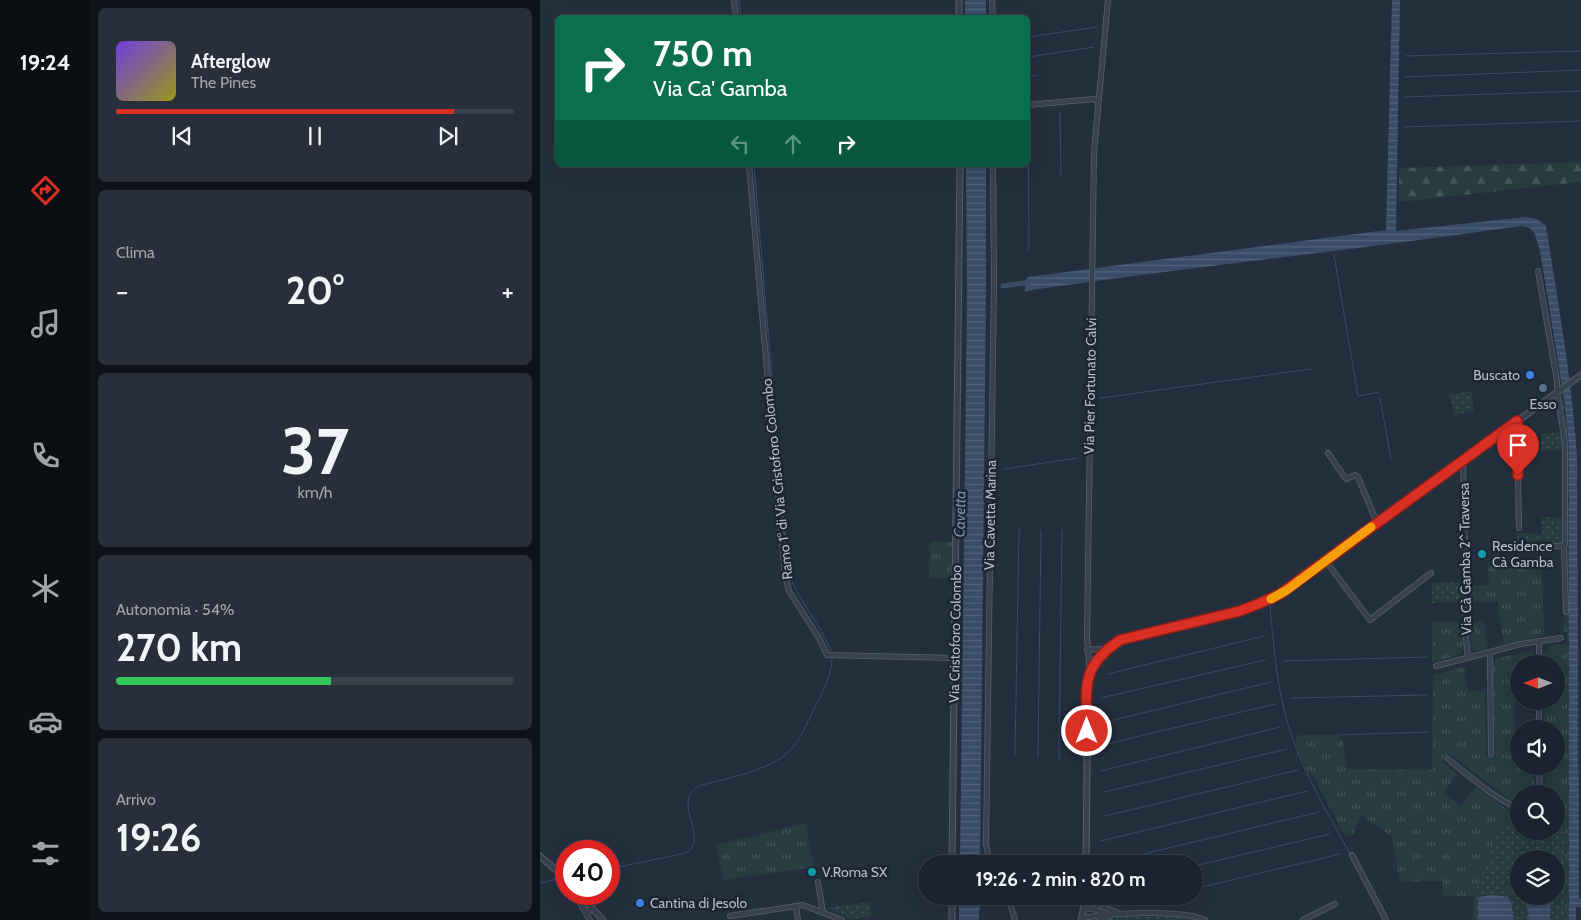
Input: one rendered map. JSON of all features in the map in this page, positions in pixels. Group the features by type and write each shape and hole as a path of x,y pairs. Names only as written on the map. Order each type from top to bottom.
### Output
{"street":[{"path":"734,0 736,15"},
{"path":"959,0 959,15"},
{"path":"992,0 992,15"},
{"name":"Via Pier Fortunato Calvi","path":"1090,672 1087,650 1094,152 1097,101 1108,0"},
{"path":"1030,105 1094,99 1097,101"},
{"name":"Ramo 1° di Via Cristoforo Colombo","path":"749,167 785,575 789,591 827,654 955,658"},
{"name":"Via Cristoforo Colombo","path":"952,855 960,167"},
{"name":"Via Cavetta Marina","path":"988,855 986,844 994,280 993,167"},
{"path":"1538,271 1559,390 1565,444 1564,545 1566,612"},
{"path":"1086,855 1088,684 1090,672 1098,657 1105,650 1120,640 1240,611 1287,590 1325,560 1581,375"},
{"path":"1517,421 1519,528"},
{"path":"1328,453 1346,479 1352,476 1358,477 1377,523"},
{"name":"Via Cà Gamba 2^ Traversa","path":"1462,460 1466,600 1465,629 1468,658"},
{"path":"1541,546 1564,545"},
{"path":"1325,560 1370,620 1431,573"},
{"path":"1436,666 1538,641 1560,638"},
{"path":"1538,641 1539,655"},
{"path":"1087,650 1098,648 1105,650"},
{"path":"1490,652 1491,754"},
{"path":"1448,759 1510,804"},
{"path":"1352,855 1386,920"},
{"path":"540,856 555,869"},
{"path":"818,882 822,913"},
{"path":"1303,920 1335,904"},
{"path":"581,905 588,918"},
{"path":"588,905 603,920"},
{"path":"730,916 803,905 842,920"},
{"path":"952,905 952,920"},
{"path":"1012,905 1014,920"},
{"path":"1085,905 1082,919 1110,915 1182,914 1205,920"},
{"path":"1101,905 1119,915"},
{"path":"796,906 798,920"},
{"path":"588,918 591,908"},
{"path":"1084,910 1091,908 1110,915"},
{"path":"1099,920 1119,915"}],"green space":[{"path":"1581,162 1581,182 1399,202 1399,168"},
{"path":"1471,391 1474,411 1454,415 1450,395"},
{"path":"1563,393 1569,446 1569,920 1566,920 1565,785 1545,785 1545,775 1565,775 1565,720 1544,720 1544,710 1565,710 1565,655 1544,655 1547,647 1567,644 1567,632 1563,632 1564,614 1567,613 1567,446 1560,395"},
{"path":"1561,432 1563,450 1541,451 1541,434"},
{"path":"1542,517 1563,518 1563,544 1517,546 1517,533 1542,534"},
{"path":"930,541 954,542 953,578 929,578"},
{"path":"1488,563 1497,563 1498,567 1542,565 1544,635 1504,645 1501,623 1499,621 1498,602 1468,602 1469,586 1489,585"},
{"path":"1463,582 1464,601 1432,603 1432,583"},
{"path":"1484,621 1487,649 1476,651 1471,648 1469,622"},
{"path":"1432,622 1461,622 1464,650 1462,650 1461,655 1432,662"},
{"path":"1532,650 1534,652 1534,655 1512,655"},
{"path":"1510,656 1510,710 1515,710 1515,720 1510,720 1510,775 1535,775 1534,785 1510,785 1510,799 1449,753 1442,762 1457,774 1443,793 1461,805 1475,787 1510,811 1510,825 1502,823 1474,896 1443,896 1443,881 1400,882 1392,837 1361,815 1354,833 1346,837 1310,771 1307,771 1295,741 1299,735 1337,735 1343,741 1347,769 1432,770 1433,675 1464,667 1468,691 1485,691 1486,757 1495,757 1493,662 1496,659"},
{"path":"1566,811 1566,920 1470,920 1473,919 1474,896 1502,823 1510,824 1510,840 1565,840"},
{"path":"806,823 814,867 724,880 715,845"},
{"path":"870,902 871,916 853,919 826,908"},
{"path":"1174,916 1196,920 1106,920 1120,917"}],"water":[{"path":"965,0 986,0 986,15 965,15"},
{"path":"1392,0 1400,0 1396,231 1526,217 1537,219 1546,226 1568,370 1577,456 1579,898 1581,899 1581,907 1576,907 1576,920 1569,920 1569,446 1564,398 1540,251 1533,231 1530,228 1521,226 1025,291 1025,280 1028,277 1386,230"},
{"name":"Cavetta","path":"966,167 986,167 980,855 960,855 967,294"},
{"path":"1492,895 1508,897 1514,920 1478,920 1478,899"},
{"path":"959,905 980,905 979,920 959,920"},
{"path":"1526,905 1551,905 1550,920 1529,920"}],"waterway":[{"path":"739,0 741,15"},
{"path":"1030,37 1097,27"},
{"path":"1030,57 1094,47"},
{"path":"1405,56 1581,51"},
{"path":"1405,77 1581,70"},
{"path":"1030,77 1038,75"},
{"path":"1404,97 1581,91"},
{"path":"1060,112 1061,175"},
{"path":"1404,127 1581,121"},
{"path":"754,167 788,569 802,600 821,630 831,651"},
{"path":"1028,167 1029,250"},
{"path":"1334,255 1358,396 1379,392"},
{"path":"1003,286 1030,282"},
{"path":"1101,398 1311,369"},
{"path":"1380,398 1391,459"},
{"path":"1004,469 1078,458"},
{"path":"1015,755 1019,529"},
{"path":"1038,756 1041,530"},
{"path":"1059,758 1062,530"},
{"path":"1270,606 1279,687 1291,734 1310,780 1350,854"},
{"path":"1108,674 1264,636"},
{"path":"1284,661 1427,657"},
{"path":"620,867 686,853 692,848 694,835 688,804 690,794 699,786 750,772 776,761 786,754 800,737 821,694 829,677 832,658"},
{"path":"1101,698 1265,660"},
{"path":"1101,723 1271,682"},
{"path":"1291,698 1427,695"},
{"path":"1102,745 1275,704"},
{"path":"1101,771 1280,727"},
{"path":"1337,735 1429,732"},
{"path":"1104,792 1287,749"},
{"path":"1105,816 1298,770"},
{"path":"1101,841 1307,791"},
{"path":"1140,855 1319,812"},
{"path":"1203,864 1330,834"},
{"path":"1203,887 1340,854"},
{"path":"540,883 555,879"}],"slow traffic":[{"path":"1271,599 1287,590 1371,527"}],"place":[{"name":"Buscato","path":"1530,375"},
{"name":"Esso","path":"1543,388"},
{"name":"Residence Cà Gamba","path":"1482,554"},
{"name":"V.Roma SX","path":"812,872"},
{"name":"Cantina di Jesolo","path":"640,903"}],"route":[{"path":"1087,731 1088,677 1098,657 1120,640 1240,611 1280,594 1517,421 1518,475"}]}
